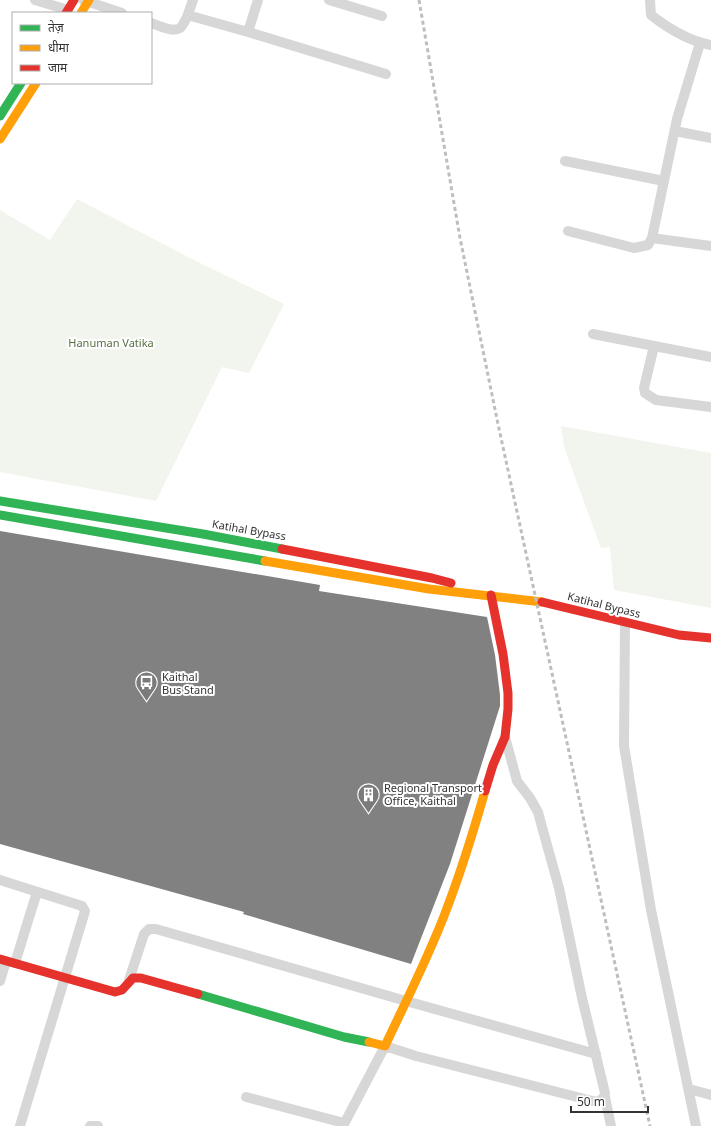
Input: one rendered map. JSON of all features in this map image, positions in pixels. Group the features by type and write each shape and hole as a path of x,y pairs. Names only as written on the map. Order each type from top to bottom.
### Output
{"main road":[{"path":"67,11 74,0"},
{"path":"82,12 87,0"},
{"path":"0,116 20,84"},
{"path":"0,139 35,84"},
{"name":"Katihal Bypass","path":"0,501 293,551 432,578 491,595"},
{"name":"Katihal Bypass","path":"0,515 430,589 535,600 679,635 711,638"},
{"path":"7,961 118,992 122,990 133,978 141,978 344,1036 385,1046 428,956 450,902 470,845 493,765 505,737 508,693 503,654 491,595"}],"street":[{"path":"34,0 67,11"},
{"path":"87,0 119,12"},
{"path":"152,23 176,30 179,29 188,17 193,0"},
{"path":"248,32 258,0"},
{"path":"328,0 382,16"},
{"path":"650,0 651,15 666,26 700,43 711,46"},
{"path":"188,17 191,16 248,32 386,74"},
{"path":"568,232 634,248 648,246 652,238 675,131 700,43"},
{"path":"675,131 711,138"},
{"path":"565,160 664,181"},
{"path":"652,238 711,246"},
{"path":"593,334 711,357"},
{"path":"654,346 644,388 645,393 656,400 711,407"},
{"path":"625,622 624,746 652,910 696,1126"},
{"path":"505,737 517,780 538,812 542,826 558,888 605,1093 611,1126"},
{"path":"0,880 82,906 85,909 85,914 20,1126"},
{"path":"0,981 7,961 37,892"},
{"path":"130,980 142,938 146,931 152,928 596,1054"},
{"path":"246,1097 344,1125 385,1046 416,1056 596,1102 605,1097"},
{"path":"689,1089 711,1095"},
{"path":"90,1126 98,1126"}],"green space":[{"name":"Hanuman Vatika","path":"77,199 192,259 284,304 249,373 222,367 156,501 0,472 0,210 50,240"},
{"path":"561,426 711,453 711,608 614,590 610,547 601,548 564,447"}],"building":[{"path":"0,531 320,585 319,591 487,617 495,655 500,706 450,864 411,964 243,914 244,912 0,844"}],"railway":[{"path":"419,0 460,238 498,424 650,1126"}],"traffic: fast":[{"path":"0,116 20,84"},
{"path":"0,501 203,534 282,549"},
{"path":"0,515 265,561"},
{"path":"198,994 344,1037 369,1042"}],"traffic: slow":[{"path":"82,12 89,0"},
{"path":"0,139 35,84"},
{"path":"265,561 429,589 542,602"},
{"path":"369,1042 385,1046 423,965 444,916 471,838 485,791"}],"traffic: jam":[{"path":"67,12 74,0"},
{"path":"282,549 451,583"},
{"path":"485,791 493,765 505,737 508,709 508,693 503,654 491,595"},
{"path":"542,602 679,635 711,638"},
{"path":"0,959 115,992 122,990 133,978 141,978 198,994"}],"place":[{"name":"Kaithal Bus Stand","path":"146,702"},
{"name":"Regional Transport Office, Kaithal","path":"368,814"}]}
